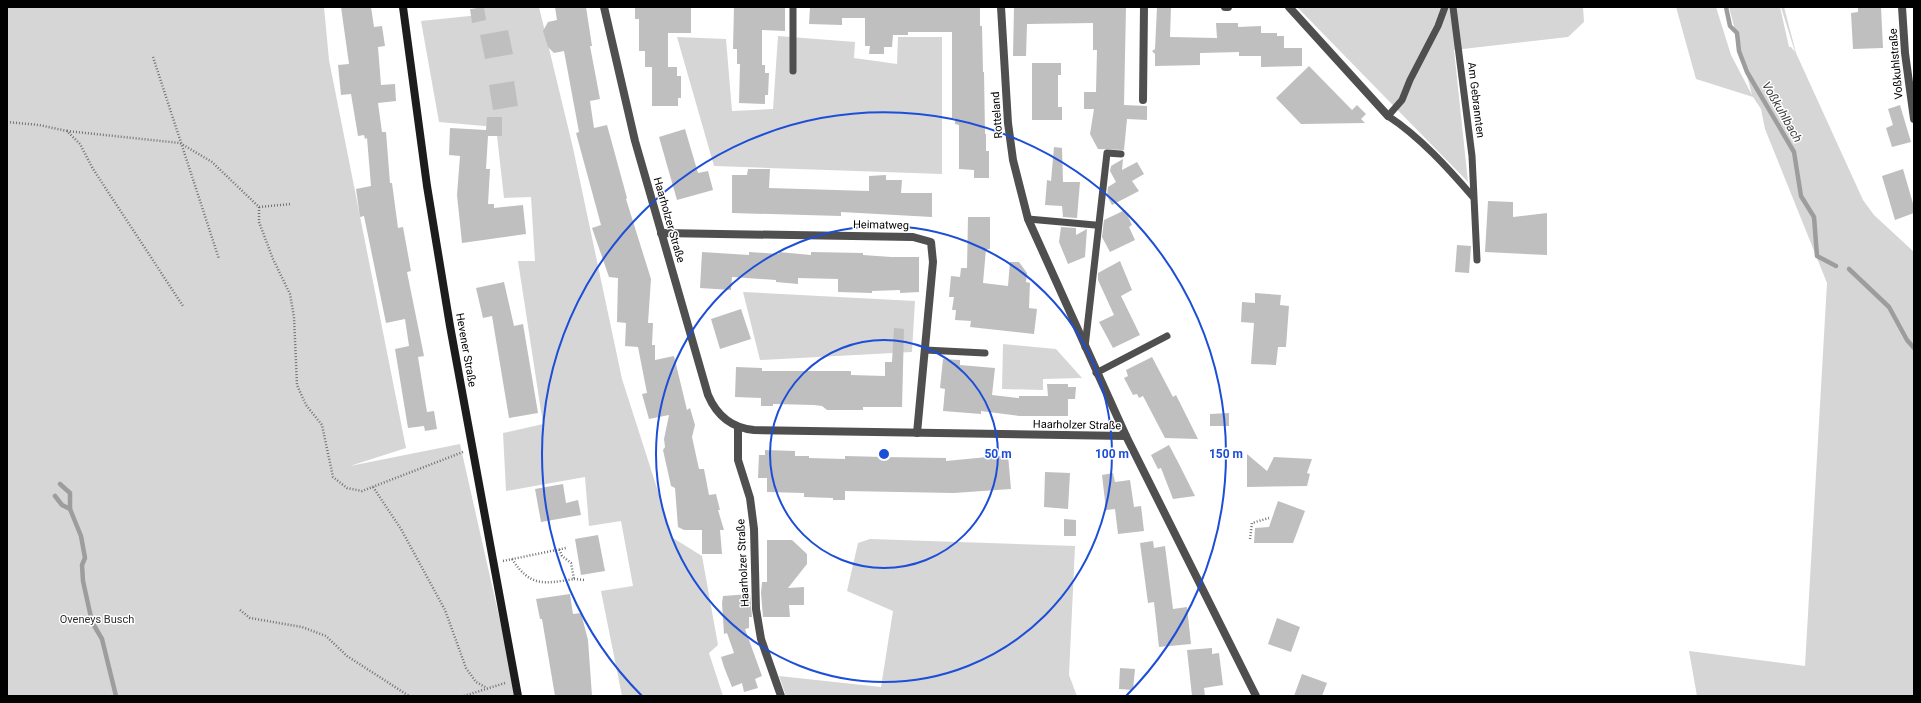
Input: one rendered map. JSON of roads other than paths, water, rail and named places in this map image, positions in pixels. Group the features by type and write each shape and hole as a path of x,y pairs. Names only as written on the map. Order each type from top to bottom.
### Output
{"street":[{"name":"Hevener Straße","path":"403,7 428,194 472,448 518,696"},
{"name":"Haarholzer Straße","path":"604,7 635,141 708,395 719,414 727,421 738,427 754,430 1126,436 1256,696"},
{"name":"Rotteland","path":"1001,7 1008,123 1013,160 1028,219 1096,373 1126,436"},
{"path":"1143,100 1144,7"},
{"path":"1289,7 1388,116"},
{"name":"Voßkuhlstraße","path":"1902,7 1905,53 1914,119"},
{"name":"Heimatweg","path":"661,233 914,236 931,242 933,262 917,433"},
{"name":"Haarholzer Straße","path":"738,427 738,460 750,498 754,529 756,609 761,639 781,696"}],"lane":[{"path":"793,7 793,71"},
{"path":"1445,7 1438,26 1410,80 1402,100 1388,116 1400,124 1449,170 1473,197"},
{"name":"Am Gebrannten","path":"1453,7 1472,156 1477,260"},
{"path":"1085,348 1107,153 1121,154"},
{"path":"1028,219 1095,225"},
{"path":"1096,373 1167,336"},
{"path":"925,350 985,354"}],"waterway":[{"name":"Voßkuhlbach","path":"1726,7 1730,26 1737,33 1739,51 1747,72 1794,152 1801,196 1814,217 1817,256 1836,266"},
{"name":"Voßkuhlbach","path":"1849,269 1889,307 1907,340 1914,348"},
{"path":"60,484 70,493 70,509 81,536 85,558 82,565 83,581 92,622 102,639 116,696"},
{"path":"55,496 62,505 70,509"}],"park label":[{"name":"Oveneys Busch","path":"97,619"}]}
